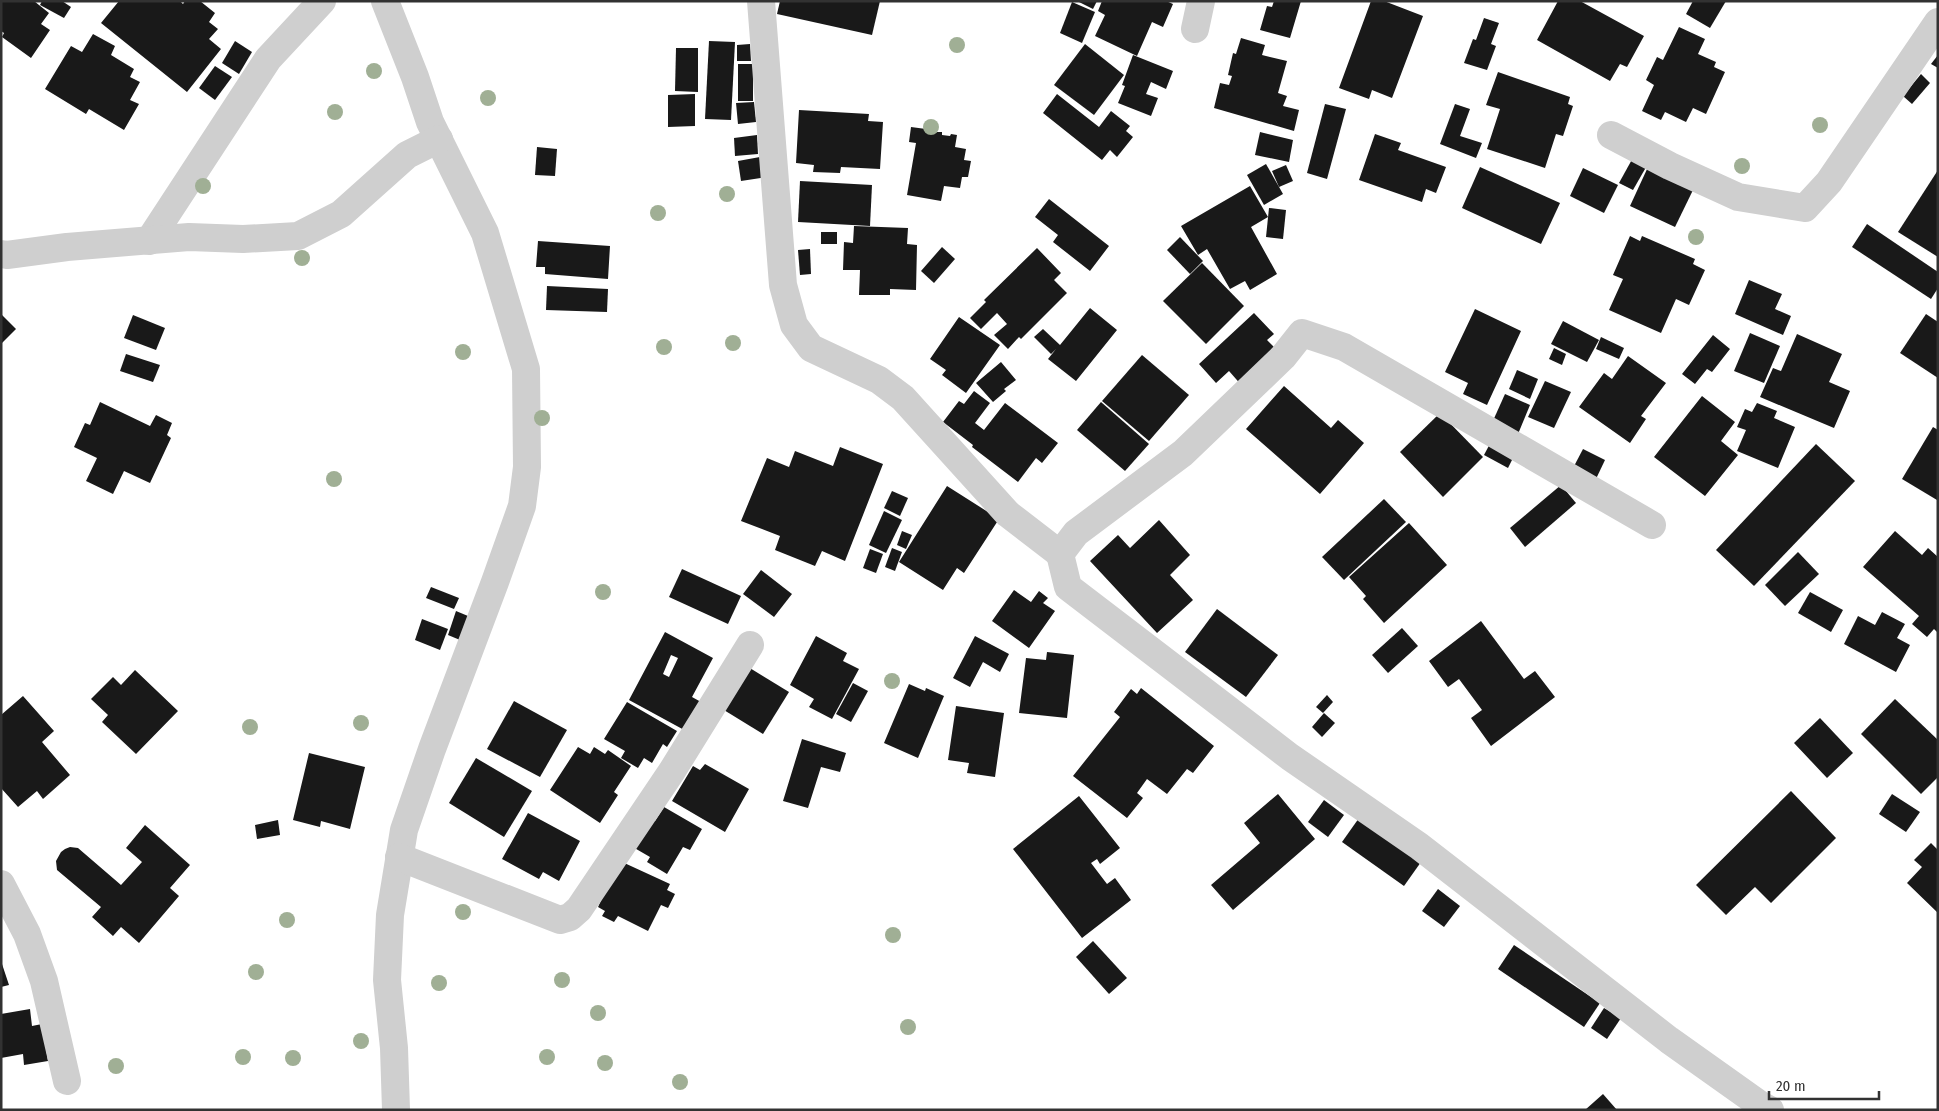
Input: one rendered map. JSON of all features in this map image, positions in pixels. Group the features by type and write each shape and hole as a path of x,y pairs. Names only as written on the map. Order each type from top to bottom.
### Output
{"street":[{"path":"149,241 268,59 322,1"},
{"path":"385,1 430,122 485,233 526,369 527,467 522,506 432,748 404,830 390,915 387,980 394,1048 396,1110"},
{"path":"761,1 783,285 794,325 811,348 879,380 903,398 1008,514 1060,554 1068,587 1290,757 1419,846 1669,1040 1770,1110"},
{"path":"1195,29 1201,1"},
{"path":"1611,135 1670,166 1738,197 1805,208 1829,182 1938,22"},
{"path":"1,254 7,255 67,247 189,237 244,240 298,236 341,214 407,155 439,139"},
{"path":"1060,554 1076,533 1183,454 1283,357 1302,333 1344,347 1652,525"},
{"path":"399,857 560,920 570,917 580,909 672,771 750,644"},
{"path":"1,884 27,934 44,981 67,1081"}],"building":[{"path":"1,1 34,1 49,13 41,24 50,30 31,58 2,37 4,33 1,31"},
{"path":"42,1 62,1 71,7 64,18 40,5"},
{"path":"119,1 180,1 183,4 185,1 200,1 215,13 209,22 218,29 209,39 221,49 187,92 101,23"},
{"path":"780,1 880,1 872,35 777,14"},
{"path":"1077,1 1097,1 1093,9"},
{"path":"1102,1 1166,1 1173,4 1163,27 1152,22 1137,56 1095,36 1105,15 1098,11"},
{"path":"1274,1 1301,1 1290,38 1260,30 1267,6 1272,7"},
{"path":"1371,1 1384,1 1423,16 1392,98 1372,90 1369,99 1339,88"},
{"path":"1558,1 1580,1 1644,36 1627,67 1620,64 1610,81 1537,40"},
{"path":"1693,1 1726,1 1710,28 1686,14"},
{"path":"1072,2 1095,12 1082,43 1060,33"},
{"path":"1484,18 1499,23 1491,44 1496,46 1487,70 1464,63 1473,39 1476,40"},
{"path":"1679,27 1705,39 1698,54 1716,62 1714,67 1725,72 1706,114 1693,108 1686,122 1665,112 1661,120 1642,111 1654,85 1646,80 1657,57 1663,60"},
{"path":"93,34 115,46 111,55 134,69 130,77 140,82 130,100 139,104 124,130 89,109 86,114 45,89 71,46 82,52"},
{"path":"1241,38 1265,45 1262,55 1287,61 1278,93 1287,96 1283,106 1299,110 1294,131 1214,108 1220,83 1229,85 1232,76 1228,75 1233,53 1236,54"},
{"path":"235,41 252,52 239,74 222,63"},
{"path":"709,41 735,42 731,120 705,119"},
{"path":"750,44 751,61 737,61 737,45"},
{"path":"1085,44 1124,75 1094,115 1054,85"},
{"path":"676,48 698,48 698,92 675,91"},
{"path":"1133,55 1173,71 1166,89 1151,82 1146,94 1158,98 1151,116 1118,103 1125,86 1122,85"},
{"path":"1938,55 1938,68 1931,64"},
{"path":"738,64 753,64 753,101 738,101"},
{"path":"215,66 232,77 215,100 199,88"},
{"path":"1498,72 1570,97 1568,104 1573,106 1563,136 1556,134 1545,168 1487,149 1500,109 1486,105"},
{"path":"1921,74 1930,83 1912,104 1903,96"},
{"path":"695,94 695,126 668,127 668,95"},
{"path":"1057,94 1099,127 1111,111 1130,126 1126,131 1133,137 1117,157 1110,150 1102,160 1043,113"},
{"path":"754,102 756,122 738,124 736,103"},
{"path":"1325,104 1346,109 1327,179 1307,173"},
{"path":"1455,104 1470,109 1460,136 1482,143 1476,158 1440,144"},
{"path":"799,110 869,114 868,121 883,122 880,169 841,167 840,173 813,172 814,165 796,163"},
{"path":"911,127 926,129 925,132 942,132 942,135 957,135 955,147 966,149 964,160 971,161 968,177 962,177 960,188 944,186 941,201 907,195 916,143 909,142"},
{"path":"1260,132 1293,140 1289,162 1255,155"},
{"path":"1375,134 1401,143 1398,150 1446,167 1436,193 1426,189 1422,202 1359,180"},
{"path":"757,135 758,154 735,156 734,138"},
{"path":"537,147 557,149 555,176 535,175"},
{"path":"1635,154 1649,162 1633,190 1619,183"},
{"path":"765,156 768,177 741,181 738,161"},
{"path":"1266,164 1283,194 1264,205 1247,175"},
{"path":"1286,165 1293,181 1279,187 1272,171"},
{"path":"1480,167 1560,203 1541,244 1462,208"},
{"path":"1648,167 1694,188 1675,227 1630,206"},
{"path":"1583,168 1618,185 1604,213 1570,196"},
{"path":"1938,170 1938,257 1898,232"},
{"path":"800,181 872,185 870,226 798,222"},
{"path":"1250,186 1268,217 1251,227 1277,274 1250,290 1245,281 1230,289 1207,249 1198,255 1181,226"},
{"path":"1049,199 1109,246 1090,271 1053,242 1058,235 1035,217"},
{"path":"1269,208 1286,210 1283,239 1266,237"},
{"path":"1867,224 1938,272 1938,288 1931,299 1852,247"},
{"path":"854,226 908,228 907,244 917,245 916,290 890,289 890,295 859,295 860,270 843,270 844,242 853,243"},
{"path":"821,232 837,232 837,244 821,244"},
{"path":"1630,236 1640,241 1642,236 1695,259 1693,264 1705,270 1689,305 1676,299 1661,333 1609,310 1623,279 1613,275"},
{"path":"1180,237 1203,261 1190,274 1167,250"},
{"path":"538,241 610,246 608,279 545,274 545,267 536,267"},
{"path":"942,247 955,259 934,283 921,271"},
{"path":"1037,248 1061,273 1054,280 1067,293 1021,339 1019,337 1008,349 994,335 1007,324 997,313 981,329 970,318 986,302 984,300"},
{"path":"810,249 811,274 800,275 798,250"},
{"path":"1202,263 1244,306 1206,344 1163,301"},
{"path":"1749,280 1782,294 1775,309 1791,316 1783,335 1735,314"},
{"path":"547,286 608,289 607,312 546,310"},
{"path":"1090,308 1117,330 1076,381 1048,359 1056,349 1051,354 1034,337 1043,329 1060,345"},
{"path":"1475,309 1521,331 1487,405 1463,394 1468,383 1445,372"},
{"path":"1254,313 1274,334 1267,340 1280,353 1243,387 1229,371 1216,383 1199,364"},
{"path":"1,314 16,329 1,344"},
{"path":"1926,314 1938,322 1938,378 1900,353"},
{"path":"133,315 165,328 156,350 124,338"},
{"path":"959,317 1000,345 966,393 942,375 946,370 930,359"},
{"path":"1563,321 1599,340 1587,362 1551,344"},
{"path":"1750,333 1780,346 1764,383 1734,371"},
{"path":"1797,334 1842,354 1829,382 1850,391 1834,428 1760,397 1773,368 1781,371"},
{"path":"1713,335 1730,349 1712,372 1707,369 1695,384 1682,374"},
{"path":"1601,337 1624,348 1619,359 1596,349"},
{"path":"1554,348 1566,354 1562,365 1549,359"},
{"path":"126,354 160,365 153,382 120,371"},
{"path":"1142,355 1189,395 1149,441 1102,401"},
{"path":"1628,356 1666,383 1641,416 1646,419 1630,443 1579,407 1604,373 1612,379"},
{"path":"1001,362 1016,380 1004,389 1006,391 993,402 976,383"},
{"path":"1517,370 1538,379 1530,399 1509,389"},
{"path":"1545,381 1571,392 1554,428 1528,417"},
{"path":"1284,386 1331,428 1338,420 1364,443 1320,494 1246,429"},
{"path":"974,391 990,403 975,423 984,430 1005,403 1058,443 1042,463 1036,458 1018,482 943,422 959,401 964,404"},
{"path":"1505,394 1530,405 1518,434 1492,423"},
{"path":"1702,396 1735,422 1721,441 1738,455 1705,496 1654,457"},
{"path":"100,402 150,426 156,415 172,423 167,435 171,438 150,483 124,471 113,494 86,481 97,458 74,447 85,423 90,425"},
{"path":"1101,402 1149,444 1125,471 1077,430"},
{"path":"1757,403 1777,411 1774,418 1795,427 1778,468 1737,451 1746,430 1737,427 1745,409 1752,412"},
{"path":"1440,413 1483,457 1443,497 1400,452"},
{"path":"1933,427 1938,430 1937,500 1902,479"},
{"path":"1493,438 1517,450 1508,468 1484,455"},
{"path":"1816,444 1855,481 1754,586 1716,550"},
{"path":"840,447 883,464 845,561 822,551 815,566 775,550 780,536 741,521 767,458 789,467 795,451 833,466"},
{"path":"1583,449 1605,460 1595,481 1572,470"},
{"path":"1561,485 1576,503 1525,547 1510,528"},
{"path":"947,486 999,519 964,573 957,568 943,590 899,562"},
{"path":"892,491 908,498 900,516 884,508"},
{"path":"1384,499 1406,522 1344,580 1322,557"},
{"path":"884,511 902,520 886,553 869,545"},
{"path":"1159,520 1190,555 1170,575 1193,600 1157,633 1090,561 1118,535 1130,548"},
{"path":"1409,523 1447,565 1384,623 1363,599 1366,596 1349,577"},
{"path":"902,531 912,535 906,549 897,545"},
{"path":"1895,531 1922,555 1928,548 1938,557 1938,633 1934,629 1927,637 1912,624 1919,616 1863,567"},
{"path":"892,548 902,552 895,571 885,567"},
{"path":"870,549 883,554 876,573 863,568"},
{"path":"1798,552 1819,574 1785,606 1765,585"},
{"path":"682,569 741,596 728,624 669,597"},
{"path":"761,570 792,594 774,617 743,594"},
{"path":"431,587 459,598 454,609 426,598"},
{"path":"1014,590 1031,602 1039,591 1048,598 1043,603 1055,611 1029,648 992,621"},
{"path":"1810,592 1843,610 1831,632 1798,613"},
{"path":"1217,609 1278,655 1246,697 1185,652"},
{"path":"456,611 468,616 460,640 448,635"},
{"path":"1882,612 1905,624 1897,638 1910,645 1896,672 1844,644 1858,616 1875,625"},
{"path":"422,619 448,629 440,650 415,640"},
{"path":"1481,621 1524,679 1535,671 1555,697 1491,746 1471,718 1482,710 1459,679 1448,687 1429,661"},
{"path":"1402,628 1418,646 1388,673 1372,655"},
{"path":"665,632 713,658 692,697 701,702 686,731 629,700","holes":["671,655 678,658 669,677 663,674"]},
{"path":"816,636 847,653 843,661 859,669 832,719 809,707 814,699 790,685"},
{"path":"975,636 1009,654 1000,672 983,662 970,687 953,678"},
{"path":"1047,652 1074,655 1067,718 1019,713 1026,658 1046,660"},
{"path":"745,665 789,692 763,734 719,707"},
{"path":"135,670 178,711 136,754 102,722 108,715 91,699 113,677 121,685"},
{"path":"853,683 868,691 851,722 836,714"},
{"path":"909,684 925,691 926,688 944,696 918,758 884,743"},
{"path":"1141,688 1214,746 1193,773 1187,769 1167,794 1147,779 1137,793 1143,798 1127,818 1073,776 1120,717 1114,712 1131,689 1137,694"},
{"path":"1327,695 1333,702 1323,713 1316,707"},
{"path":"23,696 54,731 42,742 70,775 43,799 37,791 18,807 1,788 1,715"},
{"path":"1895,699 1938,740 1938,777 1921,794 1861,734"},
{"path":"514,701 567,730 540,777 487,749"},
{"path":"627,702 677,731 667,747 663,744 652,763 644,758 638,768 621,758 625,751 604,739"},
{"path":"956,706 1004,713 995,777 967,773 969,763 948,760"},
{"path":"1324,713 1335,723 1322,737 1312,727"},
{"path":"1820,718 1853,753 1827,778 1794,743"},
{"path":"802,739 846,753 840,772 821,767 808,808 783,801"},
{"path":"578,747 590,754 594,747 605,754 608,750 631,766 614,792 618,795 600,823 550,790"},
{"path":"309,753 365,767 350,829 321,821 320,827 293,820"},
{"path":"476,758 532,791 504,837 449,803"},
{"path":"705,764 749,789 725,832 672,801 693,766 700,770"},
{"path":"1791,791 1836,838 1771,903 1755,887 1726,915 1696,885"},
{"path":"1278,794 1315,839 1233,910 1211,885 1260,843 1244,823"},
{"path":"1892,794 1920,812 1906,832 1879,814"},
{"path":"1079,796 1120,848 1100,864 1097,859 1091,863 1107,884 1115,878 1131,900 1082,938 1013,849"},
{"path":"1324,800 1344,815 1328,837 1308,822"},
{"path":"664,807 702,829 690,850 683,847 667,874 647,862 650,857 631,846 648,818 655,821"},
{"path":"528,813 580,841 559,881 543,872 539,879 502,859"},
{"path":"1359,818 1421,862 1404,886 1342,842"},
{"path":"278,820 280,835 257,839 255,825"},
{"path":"145,825 190,865 170,888 179,896 139,943 121,927 113,936 92,917 101,907 57,870 56,861 65,849 70,847 78,848 121,885 142,862 126,848"},
{"path":"1931,843 1938,850 1938,913 1907,883 1922,867 1914,860"},
{"path":"620,861 670,884 667,890 675,894 668,908 661,905 648,931 618,916 614,922 602,916 605,911 598,907"},
{"path":"1438,889 1460,906 1444,927 1422,911"},
{"path":"1093,941 1127,978 1109,994 1076,957"},
{"path":"1514,945 1600,1003 1584,1027 1498,969"},
{"path":"1,961 9,985 1,987"},
{"path":"1604,1008 1621,1018 1607,1039 1591,1028"},
{"path":"30,1009 32,1026 42,1024 48,1061 24,1065 23,1054 1,1058 1,1014"},
{"path":"1603,1094 1617,1110 1585,1110"}]}
